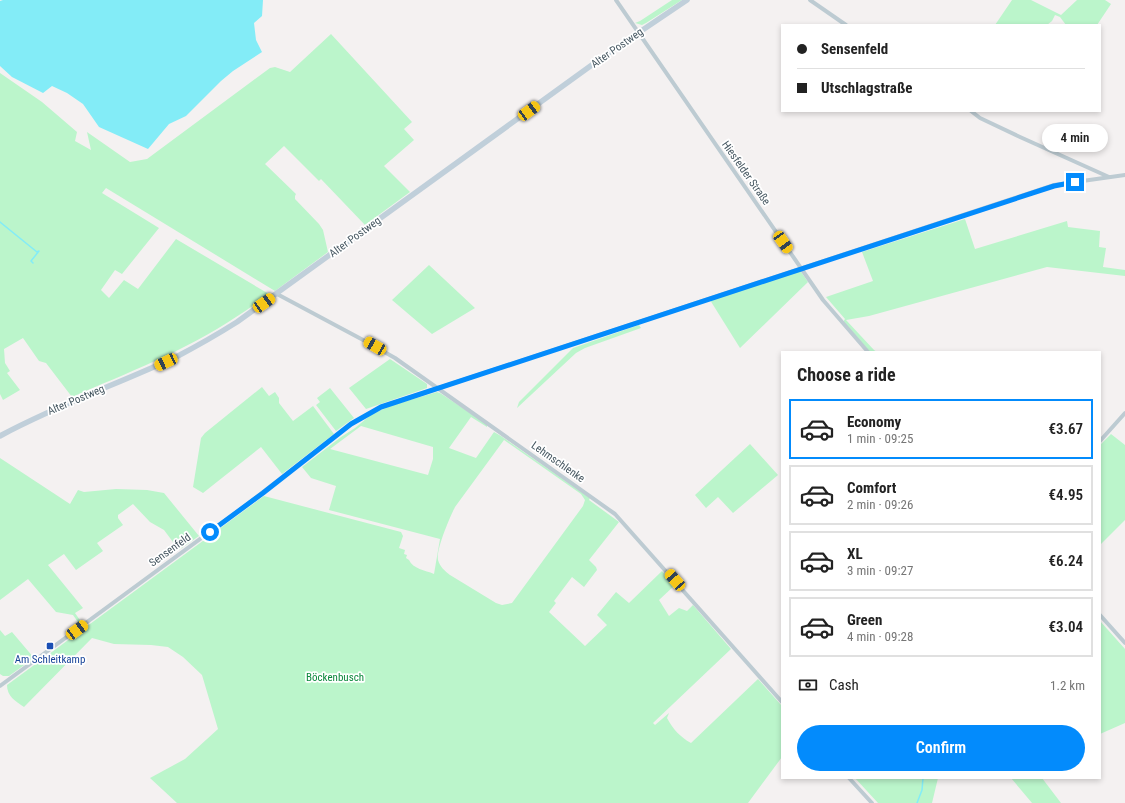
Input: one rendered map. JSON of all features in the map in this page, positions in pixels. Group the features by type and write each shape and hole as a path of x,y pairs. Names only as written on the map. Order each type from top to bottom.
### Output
{"main road":[{"name":"Alter Postweg","path":"0,436 35,418 177,356 222,332 277,294 638,32 687,0"}],"street":[{"name":"Hiesfelder Straße","path":"616,0 823,300 867,351"},
{"path":"810,0 845,24"},
{"path":"972,112 980,118 1109,177"},
{"name":"Sensenfeld","path":"1,684 245,506 356,421 381,407 1054,186 1125,175"},
{"name":"Lehmschlenke","path":"277,294 395,358 615,514 781,701"},
{"path":"1101,439 1125,414"},
{"path":"1101,616 1125,643"},
{"path":"850,779 872,803"}],"green space":[{"path":"672,0 682,0 642,25 635,23 640,21"},
{"path":"1012,0 1031,0 1061,15 1077,0 1105,0 1111,4 1098,24 1065,24 1060,17 1055,15 1052,21 1048,24 996,24"},
{"path":"331,34 412,122 404,129 414,140 384,166 410,192 365,225 321,179 319,181 284,146 265,164 296,194 295,199 319,224 323,230 328,252 275,291 106,188 102,193 159,228 122,274 115,270 101,290 109,298 124,280 138,289 176,239 269,294 217,329 176,351 72,397 46,363 39,361 23,338 4,349 5,363 10,371 7,373 20,390 3,400 0,394 0,73 42,102 77,132 75,141 91,150 87,132 130,162 147,159 270,68 275,67 290,72"},
{"path":"965,219 975,249 1067,221 1068,227 1100,231 1099,247 1106,248 1103,267 1125,270 1125,276 1047,267 869,316 846,320 876,351 869,351 843,322 845,319 826,297 873,281 862,252"},
{"path":"429,265 475,308 432,334 392,300"},
{"path":"799,269 808,282 740,348 710,300"},
{"path":"639,325 641,328 585,348 576,353 517,408 519,402 573,348"},
{"path":"390,359 427,384 427,388 366,409 349,388"},
{"path":"262,387 269,396 275,392 279,398 279,403 293,421 313,406 334,434 282,474 261,447 203,493 193,487 201,438 205,433"},
{"path":"330,388 354,418 336,431 316,405 320,402 317,398"},
{"name":"Böckenbusch","path":"437,392 440,393 487,424 487,427 471,417 449,448 476,458 494,432 590,498 589,500 619,522 589,560 597,570 584,587 572,577 554,601 556,603 549,612 585,646 607,625 597,615 616,592 629,603 662,571 675,585 659,600 669,616 679,608 687,611 693,605 731,649 653,723 655,725 669,713 667,718 672,726 680,735 691,743 758,679 781,705 781,758 748,803 177,803 150,778 185,759 218,729 202,675 183,657 168,647 114,644 92,638 24,707 10,695 7,685 264,496 401,532 403,536 399,548 405,550 404,554 407,555 406,558 416,567 434,574 440,539 329,510 336,486 311,478 302,467 372,414 393,405","holes":["361,426 433,447 433,459 428,475 330,449","504,440 581,494 585,500 583,506 512,603 502,605 496,603 450,575 440,565 438,560 439,548 455,507"]},
{"path":"1111,434 1125,445 1125,520 1101,544 1101,444"},
{"path":"750,444 778,475 733,513 718,497 706,508 695,495"},
{"path":"0,458 70,504 78,490 84,492 116,489 147,490 164,493 199,536 179,550 164,530 150,522 133,504 118,515 118,518 123,525 97,543 103,551 76,570 64,554 48,565 83,608 75,613 82,623 80,625 73,615 56,612 28,579 0,600"},
{"path":"1101,622 1125,649 1125,723 1101,734"},
{"path":"0,630 5,636 12,632 34,658 9,676 3,676 0,674"},
{"path":"856,779 938,779 932,803 878,803"},
{"path":"1012,779 1043,779 1061,803 1032,803"}],"water":[{"path":"263,0 262,16 254,23 256,40 262,52 233,71 221,81 186,116 169,124 148,149 99,127 83,104 67,93 52,86 43,93 12,77 0,66 0,1"}],"waterway":[{"path":"0,222 37,252 39,251 31,261 33,263"},
{"path":"917,803 922,790 923,779"}],"place":[{"name":"Am Schleitkamp","path":"50,646"}],"route":[{"path":"210,532 263,493 351,424 381,407 801,268 1054,186 1075,182"}]}
